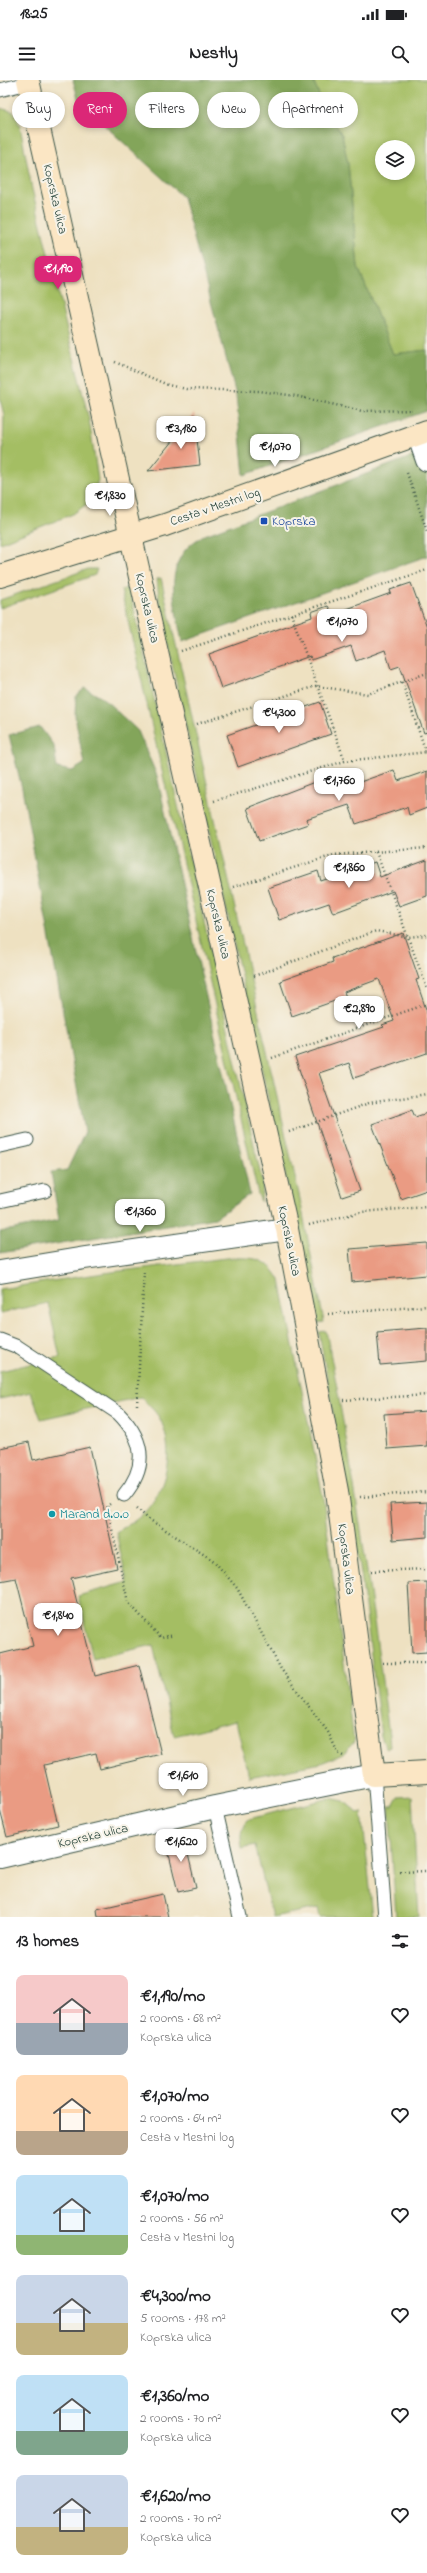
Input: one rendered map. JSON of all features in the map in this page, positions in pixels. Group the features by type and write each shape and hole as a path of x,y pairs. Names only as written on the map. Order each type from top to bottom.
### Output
{"street":[{"name":"Koprska ulica","path":"0,1858 215,1807 374,1775 337,1491 287,1229 28,82"},
{"name":"Cesta v Mestni log","path":"0,576 131,535 396,442 422,426"},
{"path":"422,426 427,460"},
{"path":"0,1272 287,1229"},
{"path":"374,1775 427,1772"}],"lane":[{"path":"0,90 28,82"},
{"path":"0,1146 27,1140"},
{"path":"0,1201 45,1191"},
{"path":"0,1340 18,1347 118,1413 128,1424 139,1444 141,1456 139,1471 134,1483 124,1495"},
{"name":"Koprska ulica","path":"374,1775 385,1917"},
{"path":"215,1807 240,1917"}],"path":[{"path":"89,349 168,386 186,389 259,391 296,396 422,426"},
{"path":"396,442 427,531"},
{"path":"181,651 427,570"},
{"path":"291,614 344,761"},
{"path":"197,724 316,686 368,694 427,673"},
{"path":"214,801 344,761 427,752 402,682"},
{"path":"233,887 334,855 427,848"},
{"path":"376,852 427,988"},
{"path":"254,976 376,931 408,937 427,935"},
{"path":"272,1058 427,1004"},
{"path":"289,1132 369,1103 427,1094"},
{"path":"287,1229 361,1212 427,1207"},
{"path":"128,1424 136,1412 146,1250"},
{"path":"328,1314 427,1306"},
{"path":"343,1400 427,1395"},
{"path":"360,1497 427,1492"},
{"path":"124,1495 147,1518 214,1561 237,1588 281,1669 328,1732 338,1753 374,1775"},
{"path":"107,1506 128,1602 161,1638 174,1635"},
{"path":"371,1571 427,1570"},
{"path":"383,1663 427,1663"},
{"path":"382,1874 427,1871"}],"green space":[{"path":"73,80 313,80 318,92 268,92 268,128 338,128 342,135 348,164 358,267 393,354 427,350 427,411 244,475 236,395 183,197 107,128 127,128 127,92 76,92"},
{"path":"313,80 427,80 427,350 393,354 358,267 348,164 342,135 338,128 358,128 358,92 318,92"},
{"path":"0,108 12,111 12,128 20,128 32,189 89,419 98,480 91,501 73,514 0,543 4,415 0,399"},
{"path":"427,451 427,556 182,642 175,607 175,570 179,559 186,549 202,536"},
{"path":"88,569 97,569 95,575 0,608 0,600"},
{"path":"161,578 300,1199 324,1322 318,1323 160,609 157,579"},
{"path":"127,588 131,596 263,1185 261,1202 121,590"},
{"path":"85,688 104,699 138,731 157,776 250,1194 215,1218 0,1253 0,1232 59,1220 51,1172 67,1170 85,1132 22,788 9,735 40,727 54,746 57,768 72,771 84,764 75,716 76,696"},
{"path":"226,1258 251,1258 264,1262 275,1272 280,1280 323,1497 354,1742 343,1754 321,1763 249,1777 236,1721 174,1736 153,1645 93,1659 78,1596 127,1582 116,1532 135,1521 147,1510 161,1487 165,1474 168,1447 161,1421 141,1397 41,1419 31,1392 0,1399 0,1371 60,1357 48,1303 0,1313 0,1289 104,1273"},
{"path":"326,1331 345,1432 369,1583 389,1735 390,1747 386,1749 381,1736 361,1573 319,1332"},
{"path":"412,1796 419,1917 396,1917 389,1806 393,1806 398,1797"},
{"path":"330,1798 344,1801 358,1813 362,1812 373,1917 320,1917 318,1908 272,1917 255,1845 242,1848 242,1829 249,1819"}],"building":[{"path":"194,414 200,465 148,471"},
{"path":"411,583 427,627 427,732 424,733 400,666 391,669 385,650 356,661 351,646 311,660 310,656 221,688 209,654 312,617 311,612 328,606 333,614 391,593 390,590"},
{"path":"320,702 331,734 238,767 227,735"},
{"path":"394,770 398,781 427,771 427,808 409,815 407,807 356,824 349,805 306,819 308,824 259,841 247,808 338,773 343,788"},
{"path":"427,860 427,896 399,906 393,891 333,913 329,903 279,920 268,888 318,871 321,881 375,862 380,877"},
{"path":"403,933 419,979 416,980 427,1012 427,1053 354,1078 349,1063 319,1073 360,1191 342,1197 295,1057 384,1027 382,1025 394,1021 379,979 344,992 346,997 292,1016 280,981 333,962 332,958"},
{"path":"412,1110 415,1117 427,1113 427,1190 401,1199 372,1124"},
{"path":"427,1243 427,1275 352,1282 349,1249"},
{"path":"427,1328 427,1361 380,1365 377,1332"},
{"path":"427,1411 427,1446 387,1449 384,1414"},
{"path":"29,1442 33,1460 90,1447 117,1568 71,1578 95,1676 139,1665 161,1754 100,1769 96,1753 44,1765 58,1825 7,1837 0,1810 0,1654 33,1646 16,1578 0,1581 0,1448"},
{"path":"427,1502 427,1537 393,1540 390,1504"},
{"path":"427,1582 427,1652 412,1653 408,1583"},
{"path":"183,1833 196,1888 178,1892 165,1838"},
{"path":"163,1894 168,1917 98,1917 97,1909"}],"place":[{"name":"Koprska","path":"264,521"},
{"name":"Marand d.o.o","path":"52,1514"}]}
